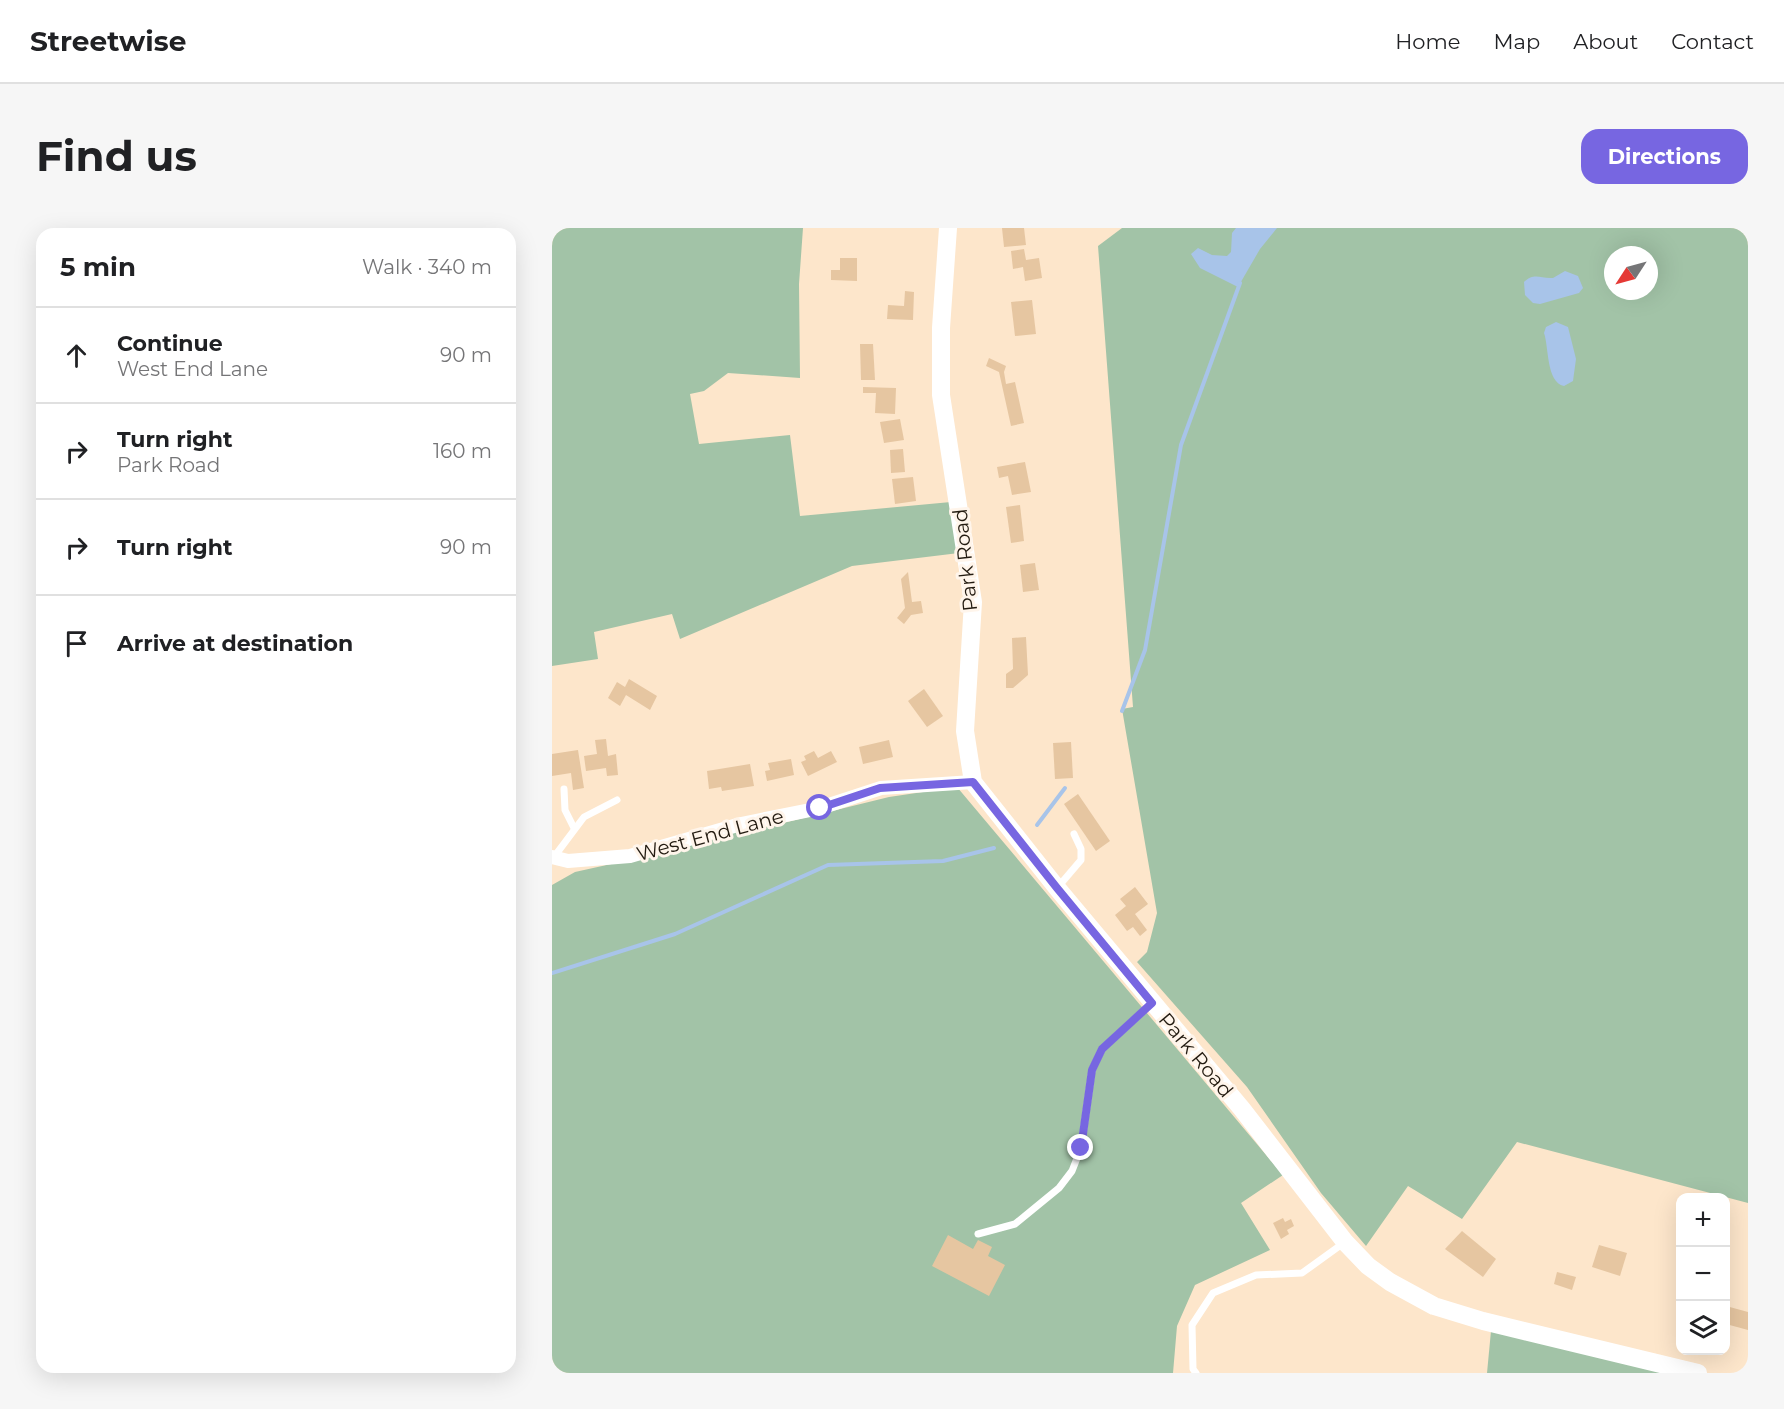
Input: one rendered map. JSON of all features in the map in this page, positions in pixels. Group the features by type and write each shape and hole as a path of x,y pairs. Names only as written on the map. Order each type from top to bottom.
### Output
{"main road":[{"name":"Park Road","path":"948,228 941,328 940,394 973,602 965,731 973,782 1057,888 1242,1109 1345,1242 1383,1277 1434,1306 1483,1321 1698,1373"}],"street":[{"name":"West End Lane","path":"553,857 568,861 630,856 741,824 820,808 880,788 973,782"}],"lane":[{"path":"564,789 565,810 574,828"},
{"path":"553,857 574,828 597,809 617,800"},
{"path":"1057,888 1081,860 1081,849 1074,834"},
{"path":"978,1234 1015,1224 1059,1188 1072,1171 1081,1148 1092,1070 1102,1049 1152,1003"},
{"path":"1196,1373 1193,1369 1192,1325 1213,1293 1256,1275 1302,1273 1345,1242"}],"green space":[{"path":"552,228 803,228 799,284 800,378 728,373 704,391 690,394 699,444 790,435 800,516 951,502 959,553 852,566 680,639 672,614 594,632 598,659 552,666"},
{"path":"1122,228 1748,228 1748,1203 1730,1198 1730,1193 1710,1193 1517,1142 1462,1219 1408,1186 1366,1246 1321,1193 1247,1087 1137,962 1147,952 1157,913 1122,709 1133,707 1098,246"},
{"path":"957,787 1283,1175 1241,1203 1270,1250 1195,1285 1177,1326 1173,1373 552,1373 552,885 575,872 652,855 739,828 763,828 889,797"},
{"path":"1491,1331 1665,1373 1487,1373"}],"water":[{"path":"1236,228 1277,228 1260,249 1238,287 1200,268 1191,254 1198,248 1212,255 1227,256 1231,252 1232,233"},
{"path":"1565,271 1578,276 1583,288 1579,293 1540,304 1533,303 1525,295 1524,282 1528,279 1553,278"},
{"path":"1556,322 1568,327 1576,359 1573,381 1564,386 1558,383 1551,371 1544,333 1546,327"}],"building":[{"path":"1002,228 1024,228 1026,245 1004,247"},
{"path":"1024,249 1026,260 1039,258 1042,278 1025,281 1023,267 1013,269 1011,251"},
{"path":"840,258 857,258 857,281 831,280 831,270 840,270"},
{"path":"905,291 914,292 913,320 887,319 888,305 904,306"},
{"path":"1032,300 1036,334 1015,336 1011,302"},
{"path":"860,344 873,344 875,380 861,380"},
{"path":"989,358 1006,366 1004,372 1006,384 1015,382 1024,423 1011,426 999,372 986,366"},
{"path":"863,387 896,388 895,414 875,413 876,393 863,393"},
{"path":"900,419 904,440 884,443 880,422"},
{"path":"903,449 905,472 891,473 890,450"},
{"path":"1025,462 1031,492 1012,495 1008,476 999,478 997,467"},
{"path":"913,477 916,501 895,504 892,479"},
{"path":"1020,505 1024,541 1011,543 1006,507"},
{"path":"1035,563 1039,590 1023,592 1020,565"},
{"path":"908,572 912,602 921,601 923,613 911,615 904,624 897,618 905,608 901,579"},
{"path":"1026,637 1028,675 1013,688 1006,688 1006,674 1013,669 1012,638"},
{"path":"629,679 657,696 650,710 626,695 620,706 608,698 617,682 625,687"},
{"path":"924,689 943,716 927,727 908,701"},
{"path":"606,739 608,756 616,754 618,775 607,776 606,768 586,771 584,756 597,754 595,740"},
{"path":"889,740 893,757 863,764 859,747"},
{"path":"1071,742 1073,778 1055,779 1053,743"},
{"path":"578,750 584,788 573,790 571,773 552,776 552,754"},
{"path":"814,751 818,758 831,751 837,762 808,776 801,762 806,760 804,756"},
{"path":"791,759 794,775 767,781 765,771 770,770 768,763"},
{"path":"750,764 754,786 722,791 721,787 709,789 707,771"},
{"path":"1078,794 1110,841 1096,851 1064,804"},
{"path":"1135,887 1148,904 1135,914 1147,930 1140,936 1133,927 1127,931 1115,915 1126,906 1120,899"},
{"path":"1283,1218 1285,1222 1291,1219 1294,1226 1287,1230 1289,1234 1281,1239 1273,1223"},
{"path":"1462,1231 1496,1259 1483,1277 1445,1249"},
{"path":"948,1235 973,1249 978,1240 992,1247 988,1256 1005,1265 989,1296 932,1266"},
{"path":"1599,1245 1627,1253 1620,1276 1592,1267"},
{"path":"1557,1272 1576,1277 1572,1290 1554,1284"},
{"path":"1730,1307 1748,1312 1748,1330 1730,1325"}],"waterway":[{"path":"1122,711 1145,650 1181,445 1240,283"},
{"path":"1037,825 1065,788"},
{"path":"552,973 675,934 828,865 943,861 994,848"}],"route":[{"path":"820,808 880,788 973,782 1152,1003 1102,1049 1092,1070 1081,1148"}]}
